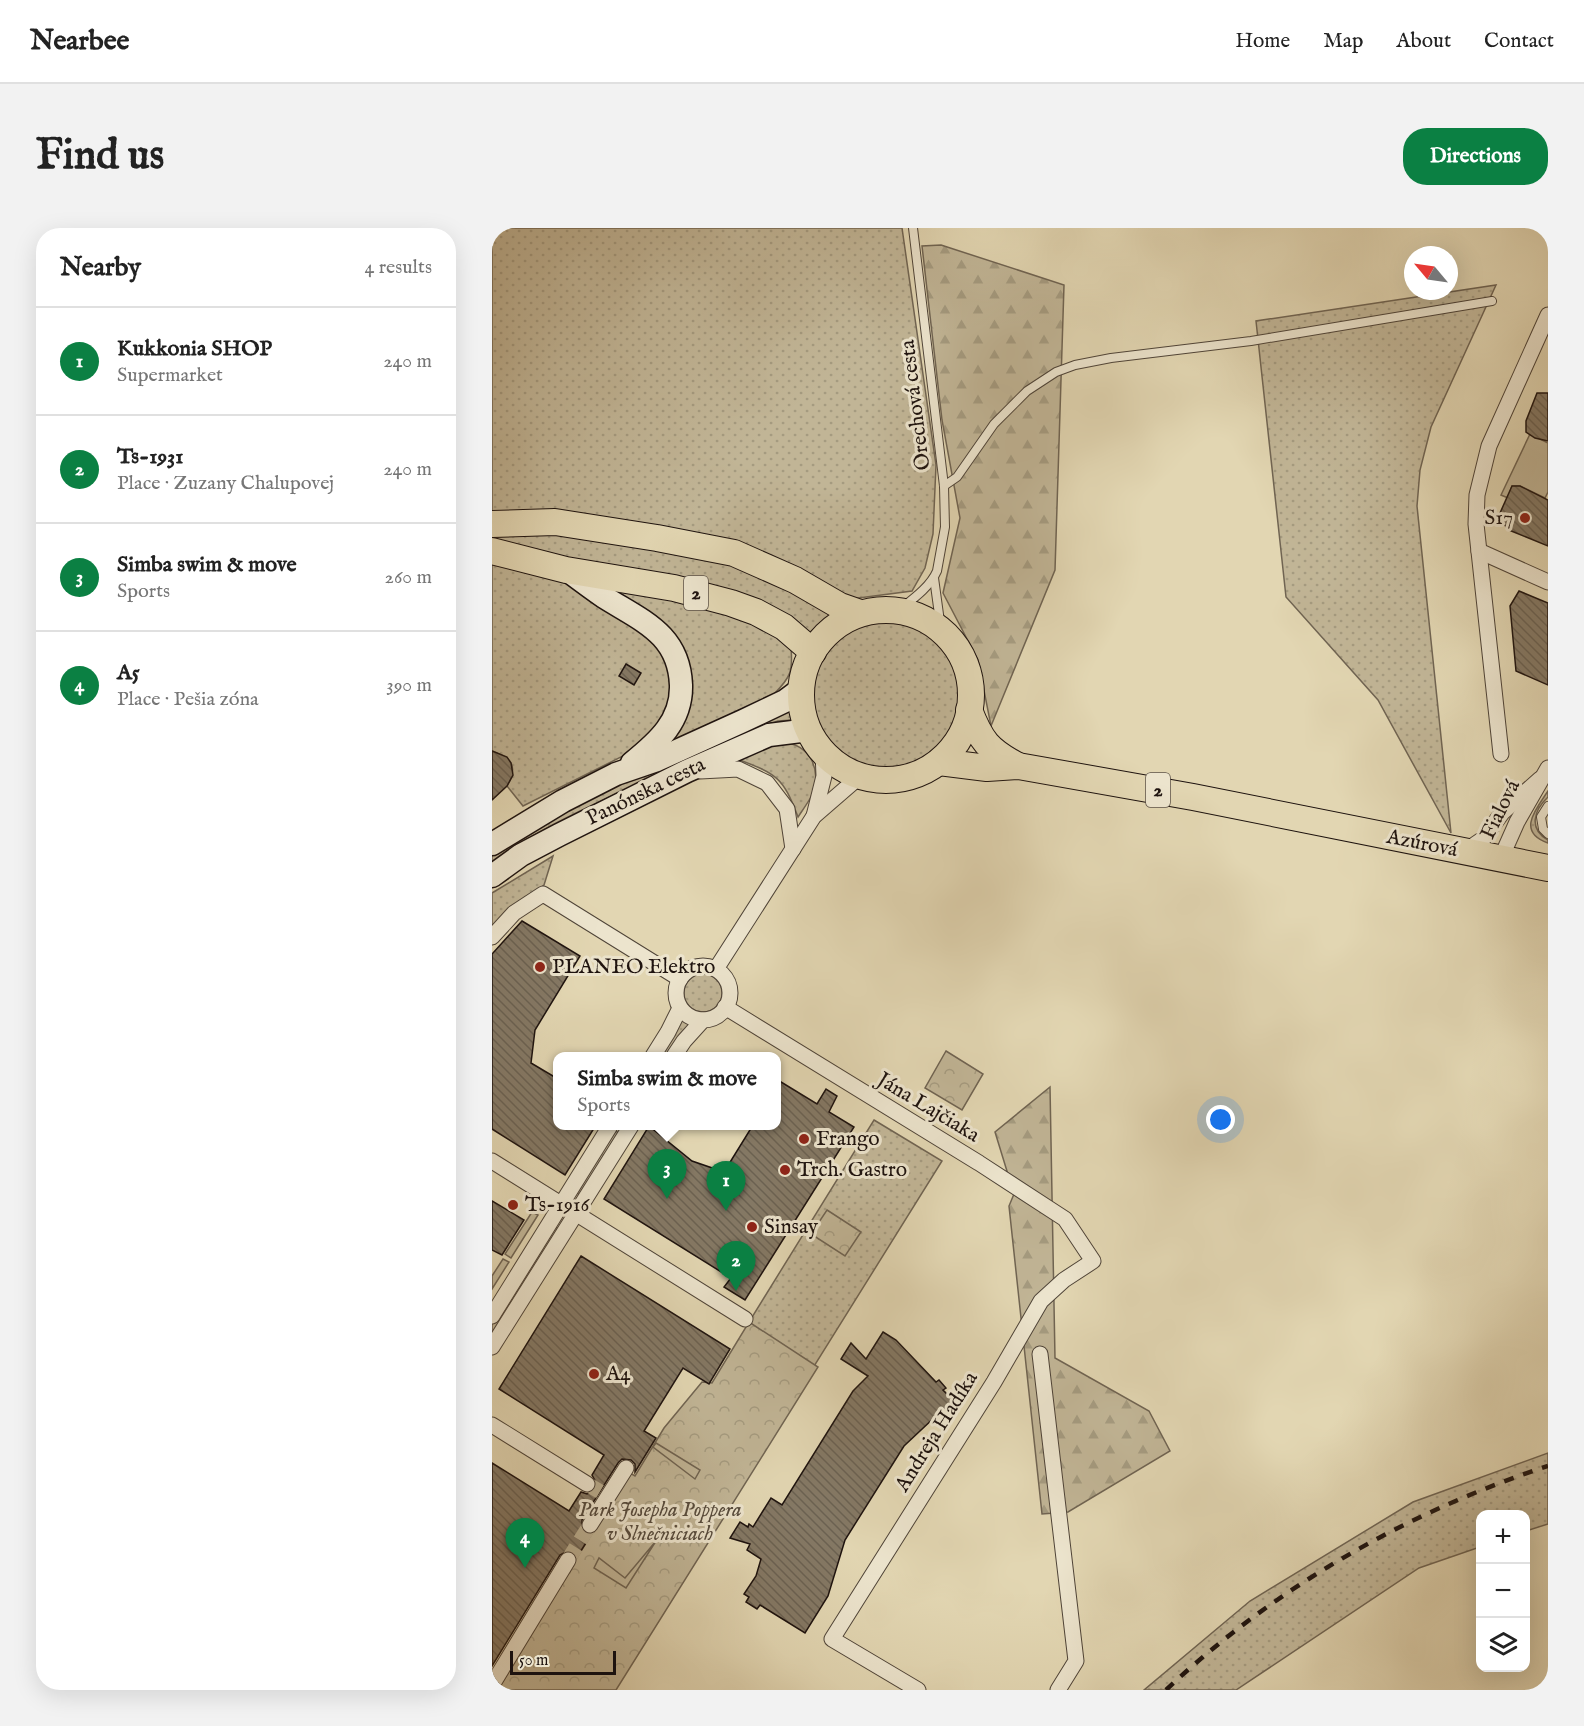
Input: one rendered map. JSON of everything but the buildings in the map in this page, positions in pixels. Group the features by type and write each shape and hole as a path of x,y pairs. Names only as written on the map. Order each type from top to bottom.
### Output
{"main road":[{"name":"2","path":"492,524 555,522 583,525 734,553 795,580 840,606 861,613"},
{"name":"2","path":"492,551 566,570 674,588 731,603 756,612 784,627 813,652"},
{"path":"566,570 657,631 672,649 680,673 681,693 678,711 671,726 657,742 616,774"},
{"name":"2","path":"876,610 899,610 921,617 941,629 958,649 965,664 970,690 969,710 958,738 939,762 924,772 903,779 880,780 859,777 839,766 823,752 809,730 803,709 801,689 805,669 823,638 836,626 861,613 876,610"},
{"name":"Panónska cesta","path":"492,844 545,810 616,774 657,760 743,721 785,700 801,689"},
{"name":"2","path":"969,710 979,735 988,746 1018,766"},
{"name":"Panónska cesta","path":"492,876 522,855 559,835 687,771 769,735 809,730"},
{"name":"2","path":"939,762 987,768 1018,766"},
{"name":"Azúrová","path":"1018,766 1194,796 1297,819 1548,868"}],"street":[{"path":"1501,754 1476,524 1477,495 1489,446 1548,315"},
{"path":"1479,551 1548,582"},
{"path":"814,816 824,776 823,752"},
{"path":"687,771 738,769 767,783 787,809 793,849"},
{"name":"Fialová","path":"1464,852 1482,839 1502,813 1544,774"},
{"name":"Fialová","path":"1501,858 1517,822 1544,774"},
{"path":"716,969 814,816 843,788 859,777"},
{"path":"492,937 514,913 543,894 680,979"},
{"path":"700,966 716,969 723,975 730,991 725,1007 712,1018 703,1020 694,1018 680,1008 676,993 680,979 685,973 700,966"},
{"name":"Jána Lajčiaka","path":"725,1007 979,1163 1065,1219 1093,1261"},
{"path":"656,1052 680,1008"},
{"path":"677,1052 703,1020"},
{"path":"492,1316 607,1130"},
{"path":"492,1347 628,1130"},
{"path":"492,1161 745,1320"},
{"name":"Andreja Hadíka","path":"918,1690 832,1639 998,1375 1041,1301 1064,1280 1093,1261"},
{"path":"1040,1354 1076,1661 1058,1690"},
{"path":"492,1425 580,1480"},
{"path":"590,1525 606,1496 626,1468"},
{"path":"492,1685 568,1560"}],"lane":[{"name":"Orechová cesta","path":"913,228 944,486 945,527 934,578"},
{"path":"944,486 957,477 994,424 1027,391 1056,372 1075,365 1111,358 1251,341 1492,301"},
{"path":"899,610 917,596 934,578"},
{"path":"934,578 941,629"},
{"path":"1548,806 1543,811 1540,823 1548,834"}],"green space":[{"path":"492,228 902,228 936,465 933,534 925,568 912,591 851,599 738,542 492,517"},
{"path":"941,245 1064,285 1055,570 991,726 978,660 943,593 960,518 942,420 922,246"},
{"path":"1496,285 1431,427 1420,470 1417,506 1451,833 1378,700 1286,597 1256,321 1404,299 1458,300 1458,291"},
{"path":"1530,434 1548,443 1548,492 1545,498 1520,486 1512,486 1508,498 1501,495"},
{"path":"552,533 614,539 753,569 833,613 809,633 492,540 492,535"},
{"path":"492,562 551,576 582,589 657,639 670,657 670,713 631,752 523,806 507,786 512,774 512,764 505,757 492,751"},
{"path":"594,581 755,620 791,647 790,673 774,694 661,748 688,680"},
{"path":"886,620 915,626 939,642 955,666 961,695 955,724 939,748 915,764 886,770 857,764 833,748 817,724 811,695 817,666 833,642 857,626"},
{"path":"790,710 792,720 778,721 679,764 554,824 522,842 492,863 492,856 518,838 574,806 753,724"},
{"path":"781,742 791,744 807,753 815,769 816,778 811,797 798,817 788,793 777,779 770,773 737,759"},
{"path":"1548,791 1548,797 1539,808 1535,819 1538,830 1548,840 1548,843 1533,833 1531,826 1534,812"},
{"path":"553,856 544,885 510,909 492,928 492,893"},
{"path":"703,974 717,979 722,993 717,1007 703,1012 689,1007 684,993 689,979"},
{"path":"680,1019 690,1025 671,1052 660,1052"},
{"path":"946,1051 983,1074 962,1110 925,1088"},
{"path":"1050,1087 1055,1358 1149,1411 1170,1451 1068,1512 1042,1514 1009,1206 1014,1194 995,1132"},
{"path":"874,1120 942,1161 778,1424 749,1322"},
{"path":"612,1130 620,1134 580,1195 574,1191"},
{"path":"827,1210 861,1232 845,1256 811,1234"},
{"path":"532,1212 538,1215 511,1258 505,1254"},
{"path":"554,1226 560,1230 492,1339 492,1323"},
{"path":"503,1259 509,1262 492,1289 492,1276"},
{"name":"Park Josepha Poppera v Slnečniciach","path":"749,1322 818,1367 616,1690 494,1690 630,1473 635,1476 664,1428 702,1382 712,1383"},
{"path":"656,1443 700,1470 695,1479 653,1447"},
{"path":"1548,1453 1548,1524 1530,1530 1530,1510 1476,1510 1476,1548 1419,1568 1236,1690 1144,1690 1250,1601 1413,1502"},
{"path":"656,1541 626,1588 594,1568 599,1558 625,1578"}],"tunnel":[{"path":"587,1484 604,1494"},
{"path":"568,1560 590,1525"}],"railway":[{"path":"1166,1690 1251,1618 1297,1586 1345,1557 1444,1506 1548,1466"}],"place":[{"name":"S17","path":"1525,518"},
{"name":"PLANEO Elektro","path":"540,967"},
{"name":"Frango","path":"804,1139"},
{"name":"Trch. Gastro","path":"785,1170"},
{"name":"Simba swim & move","path":"667,1199"},
{"name":"Ts-1916","path":"513,1205"},
{"name":"Kukkonia SHOP","path":"726,1211"},
{"name":"Sinsay","path":"752,1227"},
{"name":"Ts-1931","path":"736,1291"},
{"name":"A4","path":"594,1374"},
{"name":"A5","path":"525,1568"}]}
